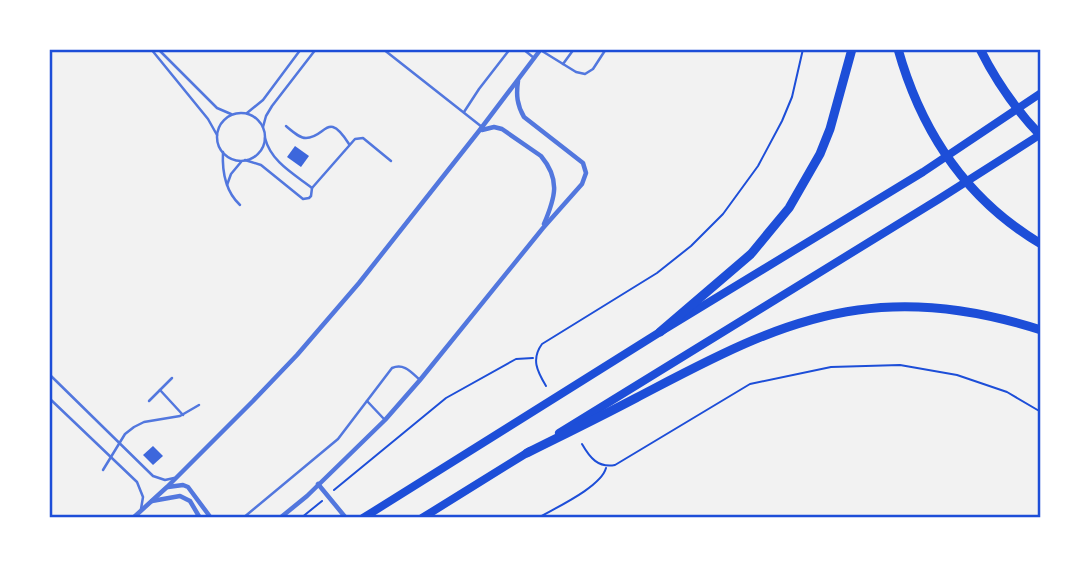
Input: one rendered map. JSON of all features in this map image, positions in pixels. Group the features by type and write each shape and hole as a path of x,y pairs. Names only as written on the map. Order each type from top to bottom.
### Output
{"highway":[{"path":"660,332 751,254 789,208 820,154 830,129 852,49"},
{"path":"898,49 919,109 936,141 957,170 980,197 1041,244"},
{"path":"422,518 1041,135 1009,98 980,49"},
{"path":"363,518 660,332 923,172 1041,93"},
{"path":"527,453 733,349 801,323 832,315 859,310 922,306 987,315 1041,330"}],"street":[{"path":"137,516 306,345 359,283 541,50"},
{"path":"280,518 386,420 586,178 585,167 580,159 524,117 517,99 518,80"},
{"path":"481,129 502,129 546,162 554,181 555,195 543,228"},
{"path":"318,484 346,518"},
{"path":"167,487 188,487 211,518"},
{"path":"152,501 180,496 190,501 200,518"}],"lane":[{"path":"151,49 218,135"},
{"path":"158,49 217,108 225,113 246,114 256,118 263,127"},
{"path":"246,114 263,100 301,49"},
{"path":"312,188 274,158 268,148 263,127 272,106 316,49"},
{"path":"383,49 464,112 481,129"},
{"path":"464,112 510,49"},
{"path":"523,49 534,58"},
{"path":"563,64 574,49"},
{"path":"541,50 576,72 585,74 593,69 607,49"},
{"path":"234,114 221,125 218,141 223,152 227,186 240,205"},
{"path":"286,127 302,138 313,137 327,128 333,128 342,133 349,144"},
{"path":"227,186 231,174 244,160 259,153 265,138"},
{"path":"223,152 232,159 261,165 303,199 311,196 312,188 355,139 363,138 391,161"},
{"path":"243,518 338,439 395,366 404,367 420,380"},
{"path":"49,374 153,476 165,480 178,476"},
{"path":"149,401 172,378"},
{"path":"160,390 183,415"},
{"path":"49,398 140,486 143,502 137,516"},
{"path":"367,401 386,420"},
{"path":"103,470 130,430 139,424 183,415 199,405"}],"path":[{"path":"546,386 537,369 537,351 542,344 657,273 691,246 723,214 758,166 782,121 792,97 803,49"},
{"path":"301,518 446,398 516,359 536,358"},
{"path":"582,444 600,465 615,465 750,384 831,367 900,365 957,375 1007,392 1041,412"},
{"path":"538,518 594,485 605,473 606,467"}],"building":[{"path":"295,146 309,156 301,167 287,157"},
{"path":"153,446 163,456 153,465 143,455"}]}
